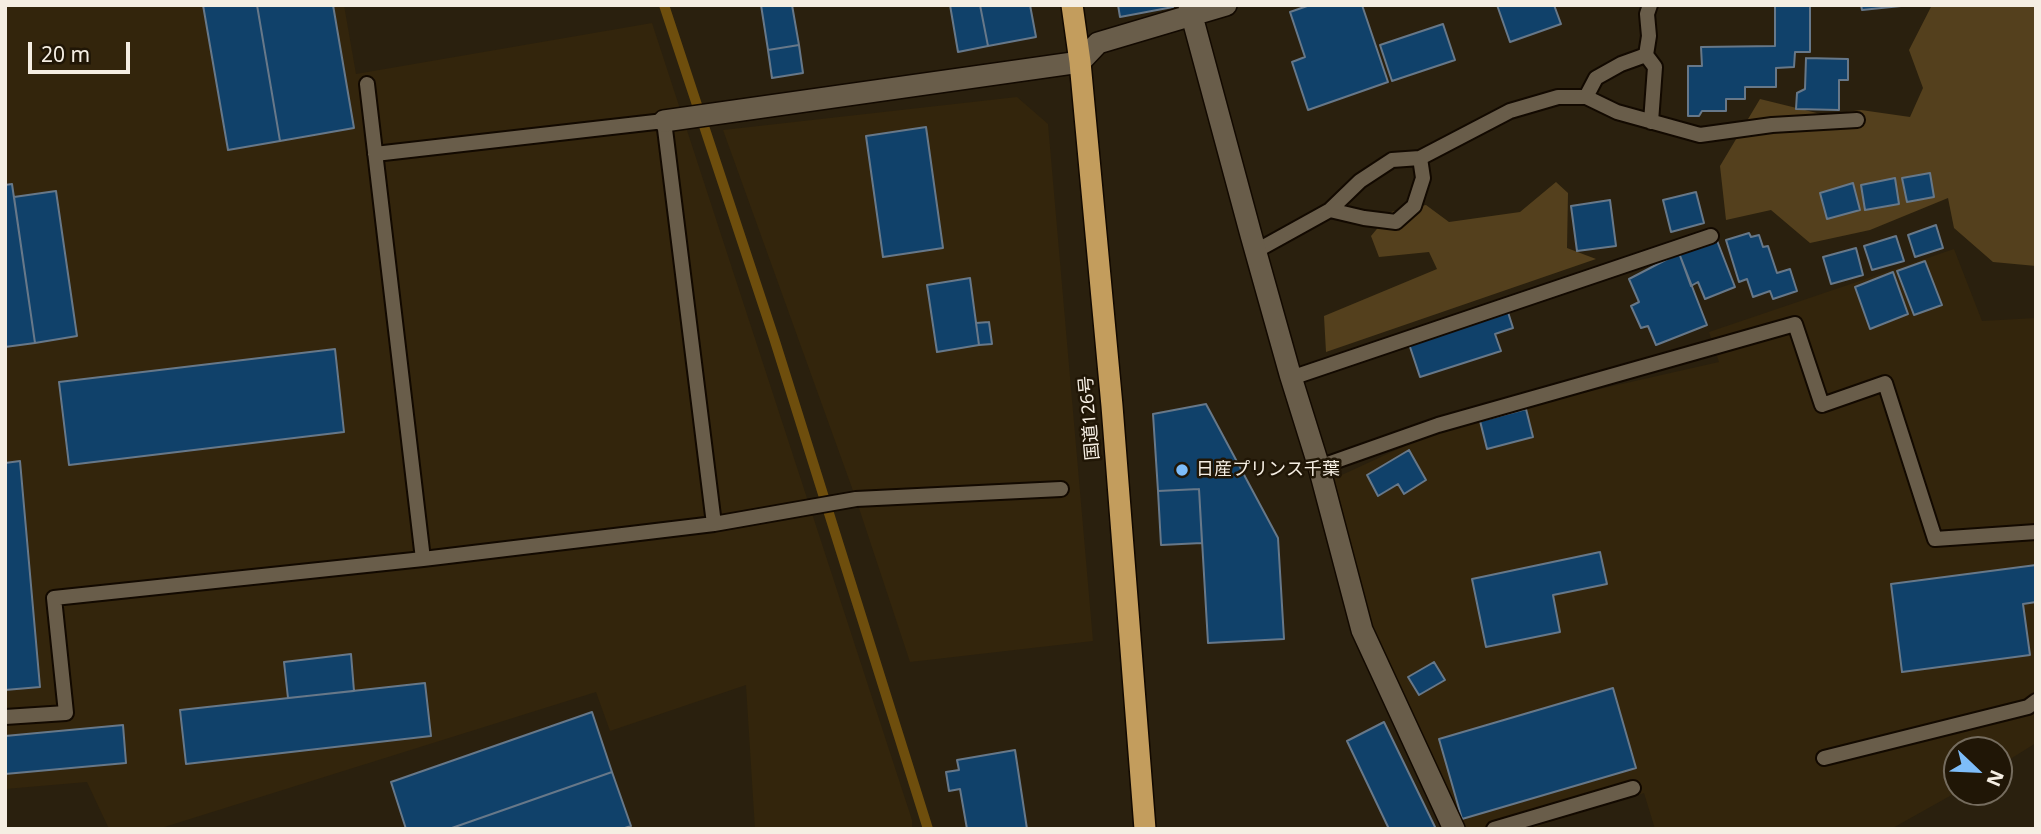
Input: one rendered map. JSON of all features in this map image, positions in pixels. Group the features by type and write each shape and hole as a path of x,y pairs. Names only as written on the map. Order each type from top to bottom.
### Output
{"highway":[{"name":"国道126号","path":"1072,5 1080,62 1112,406 1145,829"}],"street":[{"path":"664,121 1080,62 1098,43 1191,11 1226,5"},
{"path":"1191,11 1362,630 1454,829"}],"lane":[{"path":"1650,5 1647,14 1649,36 1646,55 1655,67 1651,122"},
{"path":"1586,97 1596,78 1620,64 1646,55"},
{"path":"367,84 423,559"},
{"path":"1256,251 1330,210 1360,181 1392,160 1420,158 1510,111 1558,97 1586,97 1616,112 1700,135 1772,125 1857,120"},
{"path":"375,154 664,121 714,524"},
{"path":"1330,210 1396,222 1414,206 1423,178 1420,158"},
{"path":"1291,379 1711,236"},
{"path":"1319,467 1438,425 1795,324 1822,405 1885,383 1935,540 2036,531"},
{"path":"5,717 66,713 54,598 423,559 714,524 856,499 1061,489"},
{"path":"1824,758 2028,708 2036,701"},
{"path":"1494,829 1633,788"}],"shaded area":[{"path":"5,5 344,5 356,74 652,23 912,820 912,829 755,829 746,685 610,731 596,692 158,829 109,829 87,782 5,789"},
{"path":"1932,5 2036,5 2036,266 1993,262 1954,228 1948,198 1870,230 1810,243 1771,210 1726,220 1720,166 1760,99 1825,115 1861,110 1910,117 1923,88 1909,50"},
{"path":"1017,97 1048,124 1093,641 910,662 856,499 723,130"},
{"path":"1556,182 1568,193 1567,248 1596,259 1326,352 1324,316 1437,269 1429,252 1379,257 1371,236 1391,212 1426,205 1449,222 1520,212"},
{"path":"1954,249 1982,321 2036,318 2036,743 2013,757 2013,736 1943,736 1943,800 1891,829 1655,829 1644,793 1529,829 1461,829 1374,631 1333,479 1448,426 1719,362 1709,332"}],"building":[{"path":"203,5 257,5 280,141 228,150"},
{"path":"257,5 333,5 354,128 280,141"},
{"path":"761,5 792,5 799,45 768,50"},
{"path":"950,5 980,5 988,46 958,52"},
{"path":"980,5 1030,5 1036,37 988,46"},
{"path":"1118,5 1173,5 1173,7 1120,17"},
{"path":"1310,5 1362,5 1388,82 1308,110 1292,62 1305,57 1290,12"},
{"path":"1497,5 1554,5 1561,24 1510,42"},
{"path":"1775,5 1810,5 1810,52 1795,52 1794,67 1776,68 1776,87 1745,87 1745,99 1726,99 1726,111 1702,111 1699,116 1688,116 1688,66 1702,66 1701,47 1775,46"},
{"path":"1861,5 1901,5 1901,6 1862,10"},
{"path":"1443,24 1455,60 1392,81 1380,45"},
{"path":"799,45 803,73 772,78 768,50"},
{"path":"1806,58 1848,59 1848,80 1839,80 1839,110 1796,109 1797,93 1805,89"},
{"path":"926,127 943,248 883,257 866,136"},
{"path":"1930,173 1934,197 1907,202 1902,178"},
{"path":"1895,178 1899,204 1865,210 1861,185"},
{"path":"1853,183 1860,210 1827,219 1820,193"},
{"path":"12,184 35,343 5,347 5,185"},
{"path":"56,191 77,336 35,343 14,197"},
{"path":"1696,192 1704,223 1671,232 1663,200"},
{"path":"1610,200 1616,246 1577,251 1571,206"},
{"path":"1936,225 1943,248 1915,257 1908,235"},
{"path":"1749,233 1751,237 1759,235 1763,247 1768,246 1777,273 1790,269 1797,291 1773,299 1770,291 1753,297 1747,279 1739,282 1726,240"},
{"path":"1896,236 1904,261 1872,270 1864,246"},
{"path":"1716,238 1735,287 1705,299 1698,282 1691,286 1679,253"},
{"path":"1856,248 1863,275 1831,284 1823,257"},
{"path":"1679,253 1707,325 1656,345 1648,326 1641,328 1631,306 1639,302 1629,279"},
{"path":"1925,261 1942,305 1914,315 1897,271"},
{"path":"1893,272 1908,314 1870,329 1855,287"},
{"path":"970,278 979,345 937,352 927,285"},
{"path":"1507,309 1513,328 1495,334 1501,351 1420,377 1408,341"},
{"path":"989,322 992,344 979,345 976,323"},
{"path":"335,349 344,432 69,465 59,382"},
{"path":"1206,404 1278,538 1284,639 1208,643 1199,489 1158,491 1153,414"},
{"path":"1526,409 1533,437 1487,449 1480,421"},
{"path":"1409,450 1426,480 1404,494 1398,484 1378,496 1367,475"},
{"path":"20,461 40,687 5,690 5,463"},
{"path":"1199,489 1202,543 1161,545 1158,491"},
{"path":"1600,552 1607,584 1553,595 1560,632 1486,647 1472,579"},
{"path":"2036,565 2036,602 2023,604 2030,655 1902,672 1891,584"},
{"path":"351,654 354,691 288,698 284,662"},
{"path":"1434,662 1445,680 1419,695 1408,677"},
{"path":"425,683 431,736 186,764 180,710"},
{"path":"1613,688 1636,768 1462,819 1439,739"},
{"path":"592,712 612,772 449,829 406,829 391,782"},
{"path":"1384,722 1436,829 1389,829 1347,741"},
{"path":"123,725 126,763 5,774 5,736"},
{"path":"1015,750 1027,829 967,829 960,789 949,791 946,772 959,770 957,760"},
{"path":"612,772 631,826 622,829 449,829"}],"waterway":[{"path":"664,5 774,338 928,829"}],"place":[{"name":"日産プリンス千葉","path":"1182,470"}]}
